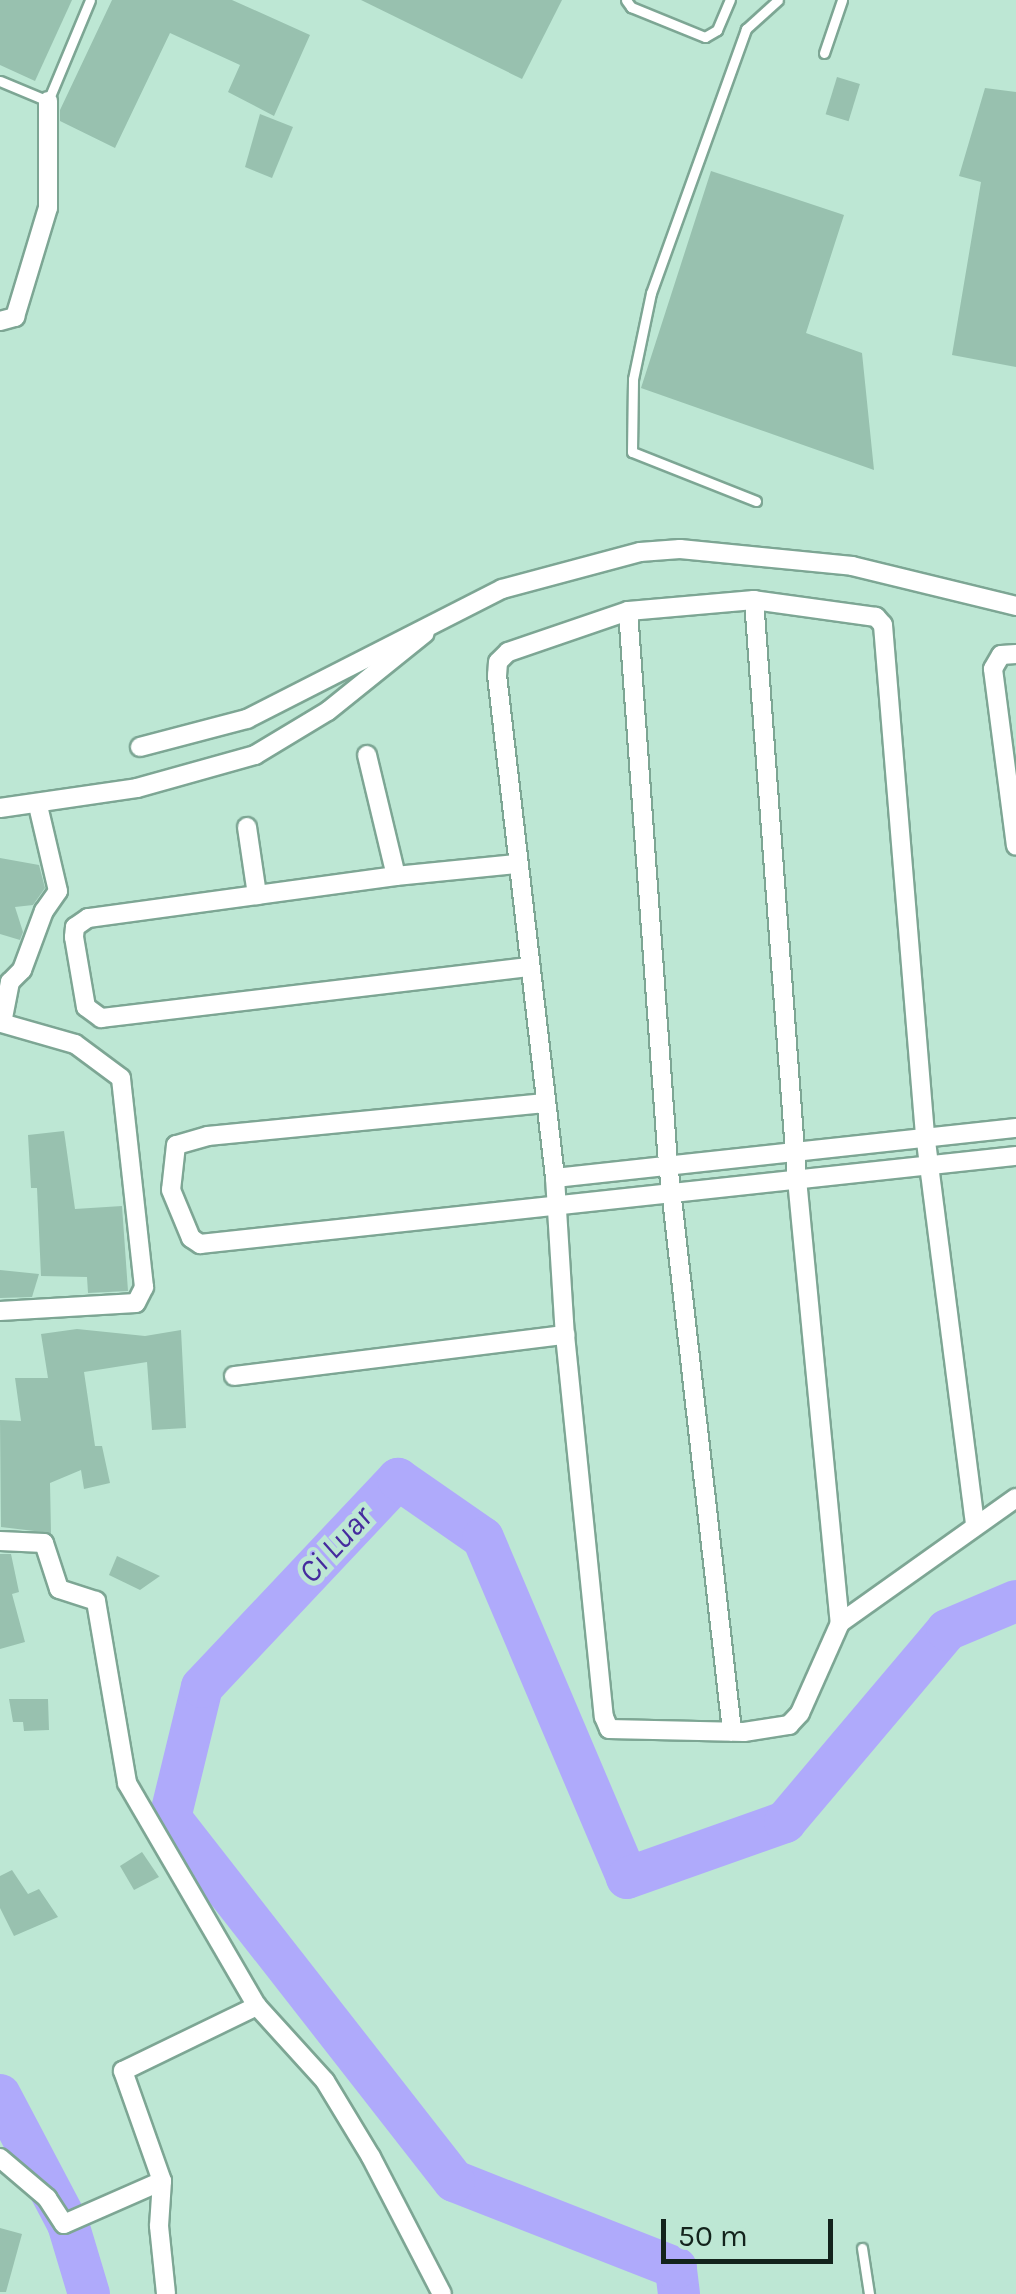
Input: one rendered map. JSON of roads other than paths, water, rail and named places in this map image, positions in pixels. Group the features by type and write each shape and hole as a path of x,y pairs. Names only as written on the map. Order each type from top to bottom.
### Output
{"street":[{"path":"0,321 15,317 48,208 48,101"},
{"path":"140,747 247,719 502,589 640,552 680,549 852,566 1016,606"},
{"path":"754,600 798,1179 840,1623 796,1721 782,1728 616,1731 606,1723 565,1335 555,1178 516,864 498,662 508,652 628,611 754,600 876,617 885,630 925,1135 976,1524"},
{"path":"628,611 668,1162 732,1731"},
{"path":"0,808 38,806 138,788 255,755 328,711 440,619"},
{"path":"1016,654 1002,655 996,661 993,680 1016,846"},
{"path":"367,755 396,876"},
{"path":"0,1310 136,1304 144,1287 121,1078 74,1044 1,1023 10,982 22,970 44,911 58,892 38,806"},
{"path":"247,827 257,895"},
{"path":"516,864 396,876 81,921 74,937 86,1007 101,1018 530,967"},
{"path":"544,1103 208,1136 176,1145 171,1190 191,1238 200,1244 1016,1156"},
{"path":"555,1178 668,1162 1016,1128"},
{"path":"234,1376 565,1335"},
{"path":"840,1623 1016,1498"},
{"path":"0,1541 44,1543 59,1589 96,1601 127,1783 257,2006 324,2081 371,2157 442,2294"},
{"path":"166,2294 155,2183 123,2071 257,2006"},
{"path":"0,2158 47,2198 66,2224 155,2183"}],"lane":[{"path":"0,80 48,101 90,0"},
{"path":"626,0 631,6 705,37 717,30 730,0"},
{"path":"756,501 632,452 633,379 651,293 746,29 778,0"},
{"path":"824,53 842,0"},
{"path":"862,2248 869,2294"}],"waterway":[{"name":"Ci Luar","path":"679,2294 676,2268 454,2181 170,1818 202,1687 398,1479 483,1538 627,1878 785,1822 947,1630 1016,1601"},
{"name":"Ci Luar","path":"0,2095 68,2224 89,2294"}]}
